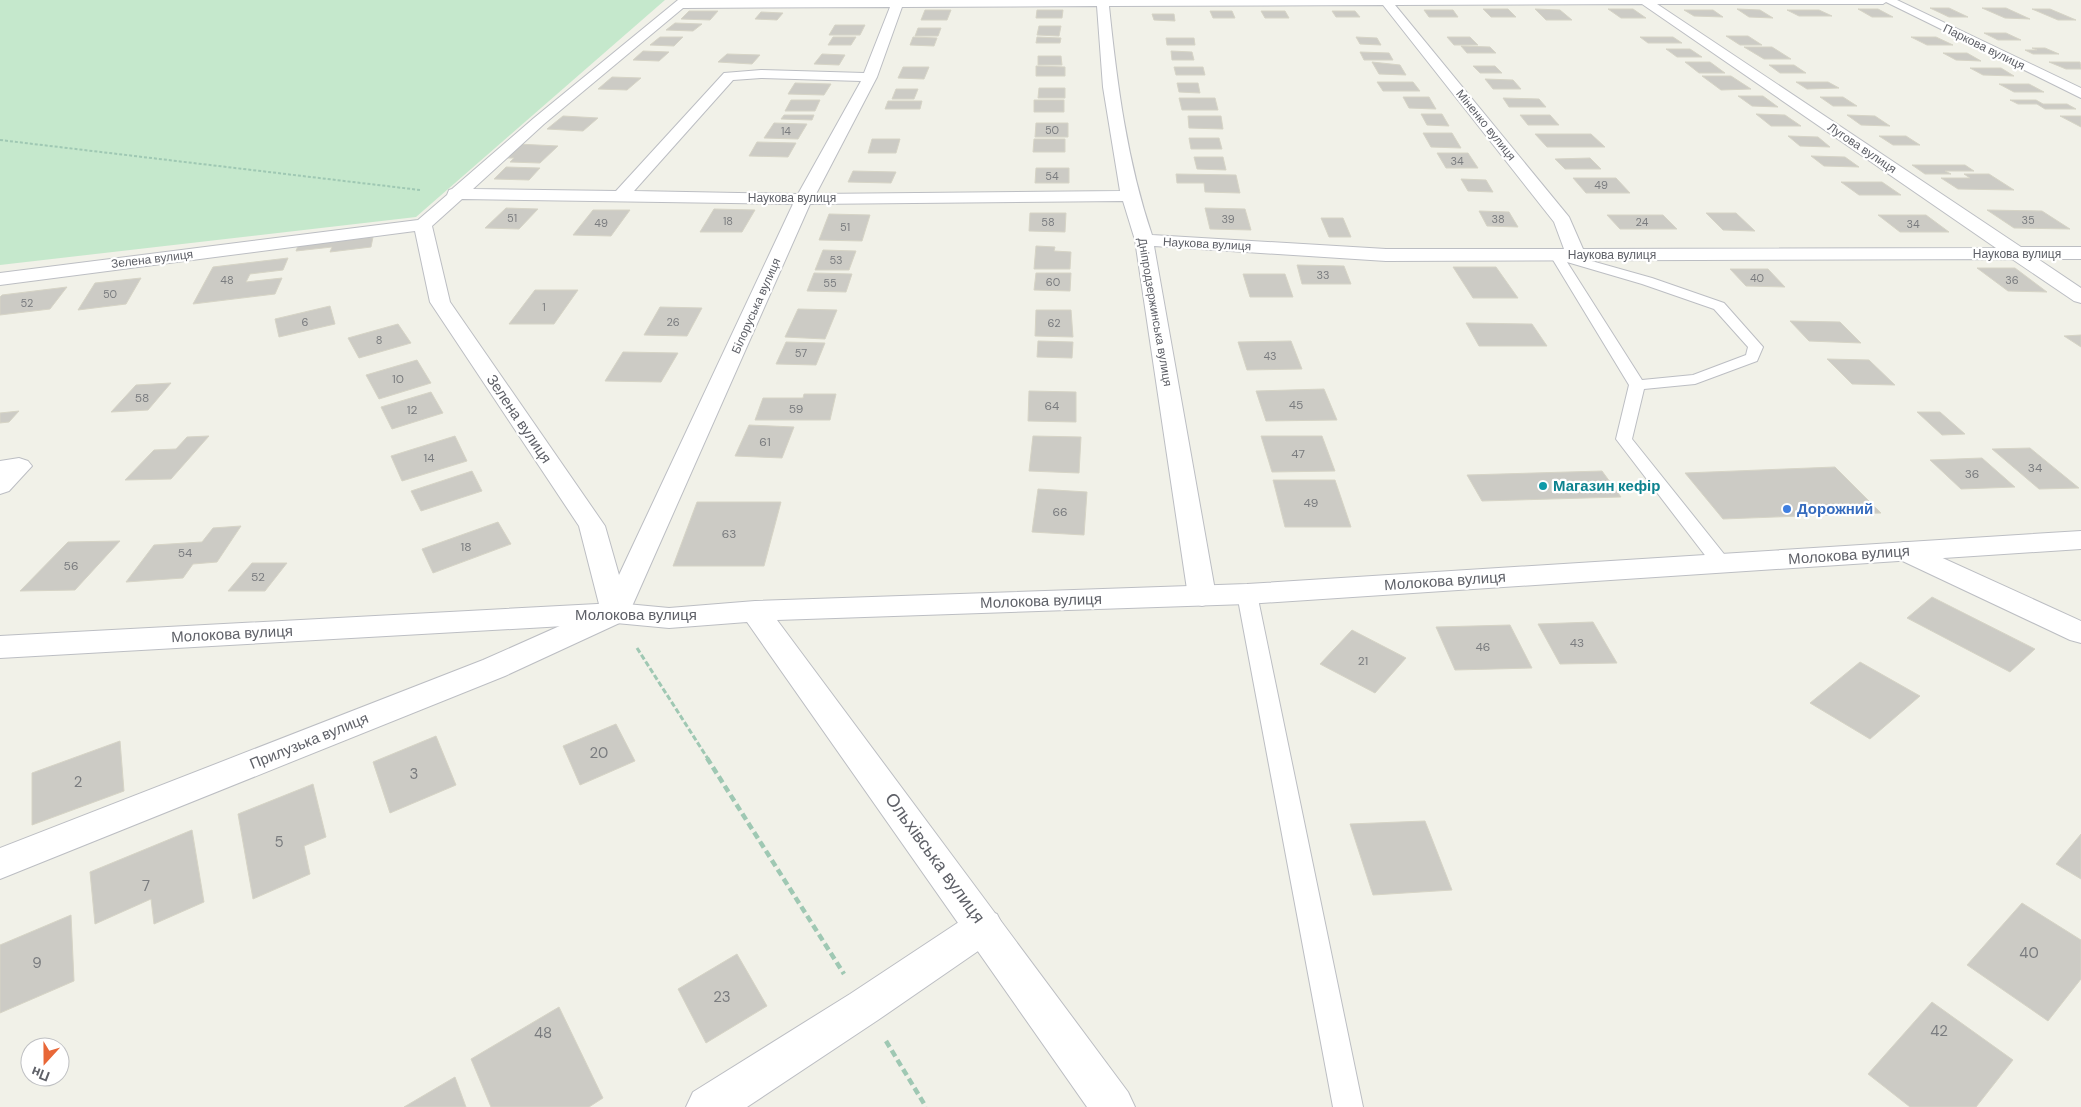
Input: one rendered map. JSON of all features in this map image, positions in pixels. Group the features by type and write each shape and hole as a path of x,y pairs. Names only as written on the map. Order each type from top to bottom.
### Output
{"street":[{"name":"Лугова вулиця","path":"1644,0 2081,297"},
{"path":"424,225 455,194 538,121 683,2 1883,0"},
{"name":"Паркова вулиця","path":"1888,0 2081,94"},
{"name":"Білоруська вулиця","path":"616,613 804,198 870,76 899,1"},
{"name":"Дніпродзержинська вулиця","path":"1102,1 1110,87 1130,196 1144,240 1202,596"},
{"name":"Міненко вулиця","path":"1386,1 1563,221 1576,255"},
{"path":"621,196 729,76 761,74 870,76"},
{"name":"Наукова вулиця","path":"455,194 804,198 1130,196"},
{"name":"Зелена вулиця","path":"0,278 424,225 440,302 592,526 616,613"},
{"name":"Наукова вулиця","path":"1144,240 1386,255 2081,253"},
{"path":"0,469 19,466 0,486"},
{"name":"Молокова вулиця","path":"0,647 616,613 669,618 755,611 1247,594 2081,540"},
{"path":"1904,551 2081,633"},
{"name":"Ольхівська вулиця","path":"755,611 1113,1107"},
{"name":"Прилузька вулиця","path":"0,864 494,668 616,613"},
{"path":"708,1107 864,1007 984,926"}],"lane":[{"path":"1556,255 1647,281 1719,306 1756,347 1752,358 1694,379 1637,385"},
{"path":"1556,255 1637,385 1624,439 1721,563"},
{"path":"1247,594 1348,1107"}],"path":[{"path":"0,140 455,194"},
{"path":"616,613 926,1107"}],"green space":[{"path":"0,0 665,0 416,217 0,265"}],"building":[{"path":"1930,8 1949,8 1968,17 1949,17"},
{"path":"1982,8 2006,8 2030,19 2005,18"},
{"path":"1483,9 1508,9 1516,17 1491,17"},
{"path":"1535,9 1560,10 1572,20 1546,20"},
{"path":"1608,9 1633,9 1646,18 1621,18"},
{"path":"1737,9 1760,10 1773,18 1749,17"},
{"path":"1858,9 1878,9 1893,17 1872,17"},
{"path":"2032,9 2050,9 2076,20 2058,20"},
{"path":"925,10 951,10 947,20 921,20"},
{"path":"1037,10 1063,10 1062,18 1036,18"},
{"path":"1424,10 1453,10 1458,17 1429,17"},
{"path":"1684,10 1713,10 1723,17 1694,16"},
{"path":"1787,10 1819,10 1832,16 1799,16"},
{"path":"689,11 718,11 710,20 681,19"},
{"path":"1210,11 1232,11 1235,18 1213,18"},
{"path":"1261,11 1285,11 1289,18 1265,18"},
{"path":"1332,11 1355,11 1360,17 1336,17"},
{"path":"761,12 783,13 777,20 755,19"},
{"path":"1152,14 1174,14 1175,21 1154,20"},
{"path":"675,23 702,24 693,31 666,30"},
{"path":"835,25 865,25 860,35 829,35"},
{"path":"1039,26 1061,26 1059,36 1037,35"},
{"path":"918,28 941,28 938,36 915,36"},
{"path":"1984,33 2006,33 2021,40 1998,40"},
{"path":"1726,36 1748,36 1762,45 1740,45"},
{"path":"660,37 683,37 674,46 650,45"},
{"path":"833,37 856,37 851,45 828,45"},
{"path":"913,37 937,38 934,46 910,45"},
{"path":"1037,37 1061,38 1060,43 1036,43"},
{"path":"1356,37 1377,38 1381,45 1360,44"},
{"path":"1447,37 1470,37 1478,45 1454,45"},
{"path":"1640,37 1673,37 1682,43 1648,43"},
{"path":"1911,37 1936,37 1953,45 1927,45"},
{"path":"1166,38 1194,38 1195,45 1167,45"},
{"path":"1461,46 1490,47 1496,53 1467,53"},
{"path":"1744,47 1772,47 1791,59 1764,59"},
{"path":"2032,48 2045,48 2059,54 2033,54 2025,50 2037,50"},
{"path":"1666,49 1690,49 1702,57 1677,57"},
{"path":"643,51 669,52 659,61 633,60"},
{"path":"1171,51 1192,52 1194,60 1172,60"},
{"path":"1360,52 1389,53 1393,60 1364,60"},
{"path":"1943,53 1967,53 1981,61 1956,60"},
{"path":"727,54 760,55 752,64 718,62"},
{"path":"822,54 845,55 839,65 814,64"},
{"path":"1038,56 1061,56 1062,65 1038,65"},
{"path":"1372,62 1400,65 1406,75 1379,74"},
{"path":"1685,62 1710,62 1725,73 1699,73"},
{"path":"2049,62 2080,62 2081,69 2066,69"},
{"path":"1769,65 1794,65 1806,73 1780,73"},
{"path":"1036,66 1065,67 1065,76 1036,76"},
{"path":"1473,66 1495,66 1502,73 1480,73"},
{"path":"903,67 929,67 924,79 898,78"},
{"path":"1174,67 1203,67 1205,75 1176,75"},
{"path":"1970,68 2001,68 2014,76 1983,75"},
{"path":"1702,76 1731,76 1751,89 1721,90"},
{"path":"612,77 641,78 627,90 598,89"},
{"path":"1485,79 1513,80 1521,89 1493,89"},
{"path":"1377,82 1413,82 1420,91 1383,91"},
{"path":"1796,82 1828,82 1839,88 1807,89"},
{"path":"795,83 831,84 824,95 788,94"},
{"path":"1177,83 1198,83 1200,93 1179,92"},
{"path":"1999,84 2029,84 2044,92 2014,92"},
{"path":"1039,88 1065,88 1065,98 1038,98"},
{"path":"896,89 918,89 914,99 892,99"},
{"path":"1738,96 1763,96 1778,107 1752,106"},
{"path":"1403,97 1429,97 1436,109 1409,108"},
{"path":"1820,97 1843,97 1857,106 1833,106"},
{"path":"1179,98 1215,98 1218,110 1182,110"},
{"path":"1503,98 1539,99 1546,107 1509,107"},
{"path":"791,100 820,100 815,111 785,111"},
{"path":"1034,100 1064,100 1064,112 1034,112"},
{"path":"2010,100 2036,100 2043,104 2067,104 2076,109 2045,109 2037,104 2018,104"},
{"path":"888,101 922,101 920,109 885,109"},
{"path":"1421,114 1442,114 1449,126 1427,125"},
{"path":"1756,114 1785,115 1801,126 1771,126"},
{"path":"784,115 814,115 812,120 781,119"},
{"path":"1520,115 1550,115 1559,125 1528,125"},
{"path":"1847,115 1875,116 1890,126 1861,125"},
{"path":"563,116 598,118 583,131 547,129"},
{"path":"1188,116 1221,116 1223,129 1189,128"},
{"path":"2060,116 2081,116 2081,127"},
{"path":"774,123 807,124 798,139 764,138"},
{"path":"1036,123 1068,123 1068,137 1035,137"},
{"path":"1423,133 1452,133 1461,148 1431,147"},
{"path":"1535,134 1591,134 1605,147 1547,147"},
{"path":"1788,136 1818,137 1830,147 1800,146"},
{"path":"1879,136 1906,136 1920,145 1893,145"},
{"path":"1189,138 1219,138 1222,149 1191,149"},
{"path":"872,139 900,139 896,153 868,153"},
{"path":"1034,139 1065,139 1065,152 1033,152"},
{"path":"757,142 796,143 788,157 749,156"},
{"path":"517,144 558,146 540,163 510,162 514,158 502,158"},
{"path":"1437,153 1468,153 1478,168 1446,168"},
{"path":"1811,156 1845,157 1859,167 1824,166"},
{"path":"1194,157 1223,157 1226,170 1197,169"},
{"path":"1590,158 1601,169 1565,169 1555,159"},
{"path":"1912,165 1965,165 1974,171 1945,171 1951,174 1925,174"},
{"path":"506,167 540,168 529,180 494,179"},
{"path":"1036,168 1069,168 1069,183 1035,183"},
{"path":"853,171 896,172 891,183 848,182"},
{"path":"1176,174 1236,175 1240,193 1205,192 1204,183 1177,183"},
{"path":"1964,174 1989,174 2014,190 1958,189 1941,178 1970,178"},
{"path":"1573,178 1616,178 1630,193 1586,193"},
{"path":"1461,179 1486,180 1493,192 1468,191"},
{"path":"1841,182 1882,182 1901,195 1859,195"},
{"path":"506,208 538,209 519,229 485,228"},
{"path":"1205,208 1245,209 1251,230 1210,229"},
{"path":"714,209 755,210 742,232 700,232"},
{"path":"593,210 630,210 611,236 573,235"},
{"path":"1987,210 2042,211 2070,229 2014,228"},
{"path":"1479,211 1509,212 1518,227 1487,226"},
{"path":"1030,213 1066,213 1065,232 1029,231"},
{"path":"1706,213 1736,213 1755,231 1723,230"},
{"path":"829,214 870,215 862,241 819,240"},
{"path":"1607,215 1663,215 1677,229 1620,229"},
{"path":"1878,215 1926,215 1949,232 1900,232"},
{"path":"1321,218 1343,218 1351,237 1329,237"},
{"path":"373,237 371,247 330,252 332,247 296,251 298,246"},
{"path":"1036,246 1055,247 1054,251 1071,252 1070,269 1034,269"},
{"path":"823,250 856,251 849,270 815,270"},
{"path":"288,258 283,270 250,274 246,282 282,278 275,294 193,304 213,267"},
{"path":"1297,265 1344,266 1351,284 1302,284"},
{"path":"1453,267 1496,267 1518,298 1473,298"},
{"path":"1977,268 2015,268 2047,292 2008,291"},
{"path":"1730,269 1768,269 1785,287 1746,286"},
{"path":"814,273 852,274 846,292 807,291"},
{"path":"1036,273 1071,273 1070,291 1034,290"},
{"path":"1243,274 1285,274 1293,297 1250,297"},
{"path":"141,278 126,304 78,310 95,283"},
{"path":"67,287 50,309 0,315 0,297 2,295"},
{"path":"535,290 578,290 554,324 509,324"},
{"path":"330,306 335,324 279,337 275,319"},
{"path":"660,307 702,308 687,336 644,335"},
{"path":"798,309 837,310 825,339 785,337"},
{"path":"1036,310 1071,310 1073,337 1035,336"},
{"path":"1790,321 1840,322 1861,343 1809,341"},
{"path":"1466,323 1532,324 1547,346 1479,346"},
{"path":"398,324 411,343 359,358 348,338"},
{"path":"2081,335 2081,347 2064,336"},
{"path":"1038,341 1073,342 1072,358 1037,357"},
{"path":"1291,341 1302,369 1247,370 1238,342"},
{"path":"786,342 825,343 816,365 776,364"},
{"path":"623,352 678,353 661,382 605,381"},
{"path":"1827,359 1869,360 1895,385 1852,384"},
{"path":"417,360 431,383 379,399 366,375"},
{"path":"171,383 148,410 111,412 136,385"},
{"path":"1324,389 1337,420 1266,421 1256,391"},
{"path":"1029,391 1076,392 1076,422 1028,421"},
{"path":"431,392 443,413 392,429 381,407"},
{"path":"804,394 836,394 830,420 755,420 763,398 803,398"},
{"path":"19,411 9,422 0,423 0,413"},
{"path":"1917,412 1940,412 1965,434 1942,435"},
{"path":"749,425 794,427 782,458 735,456"},
{"path":"209,436 171,479 125,480 154,450 176,449 187,437"},
{"path":"455,436 467,461 402,481 391,456"},
{"path":"1033,436 1081,437 1079,473 1029,471"},
{"path":"1261,436 1322,436 1335,471 1272,472"},
{"path":"2030,448 2079,488 2039,489 1992,449"},
{"path":"1982,458 2015,487 1961,489 1930,460"},
{"path":"1835,467 1881,513 1723,519 1685,473"},
{"path":"472,471 482,491 421,511 411,491"},
{"name":"Магазин кефір","path":"1602,471 1621,497 1482,501 1467,475"},
{"path":"1273,480 1335,480 1351,527 1285,527"},
{"path":"1038,489 1087,492 1084,535 1032,532"},
{"path":"697,502 781,502 764,566 673,566"},
{"path":"498,522 511,544 433,573 422,549"},
{"path":"241,526 217,562 193,564 183,578 126,582 154,545 202,542 213,528"},
{"path":"120,541 75,590 20,591 68,542"},
{"path":"252,563 287,563 265,591 228,591"},
{"path":"1932,597 2035,649 2010,672 1907,618"},
{"path":"1593,622 1617,663 1560,664 1538,624"},
{"path":"1510,625 1532,668 1455,670 1436,627"},
{"path":"1352,630 1406,658 1375,693 1320,664"},
{"path":"1860,662 1920,696 1870,739 1810,703"},
{"path":"616,724 635,761 580,785 563,746"},
{"path":"436,736 456,785 390,813 373,762"},
{"path":"120,741 124,791 32,825 32,773"},
{"path":"313,784 326,837 304,846 310,874 253,899 238,814"},
{"path":"1425,821 1452,890 1373,895 1350,824"},
{"path":"192,830 204,902 154,924 151,899 95,924 90,872"},
{"path":"2081,834 2081,879 2056,864"},
{"path":"2022,903 2081,940 2081,979 2048,1021 1967,965"},
{"path":"71,915 74,981 0,1013 0,945"},
{"path":"737,954 767,1006 706,1043 678,989"},
{"path":"1932,1002 2013,1060 1976,1107 1910,1107 1868,1074"},
{"path":"559,1007 603,1098 589,1107 491,1107 471,1059"},
{"path":"455,1077 466,1107 404,1107"}],"place":[{"name":"Магазин кефір","path":"1543,486"},
{"name":"Дорожний","path":"1787,509"}]}
